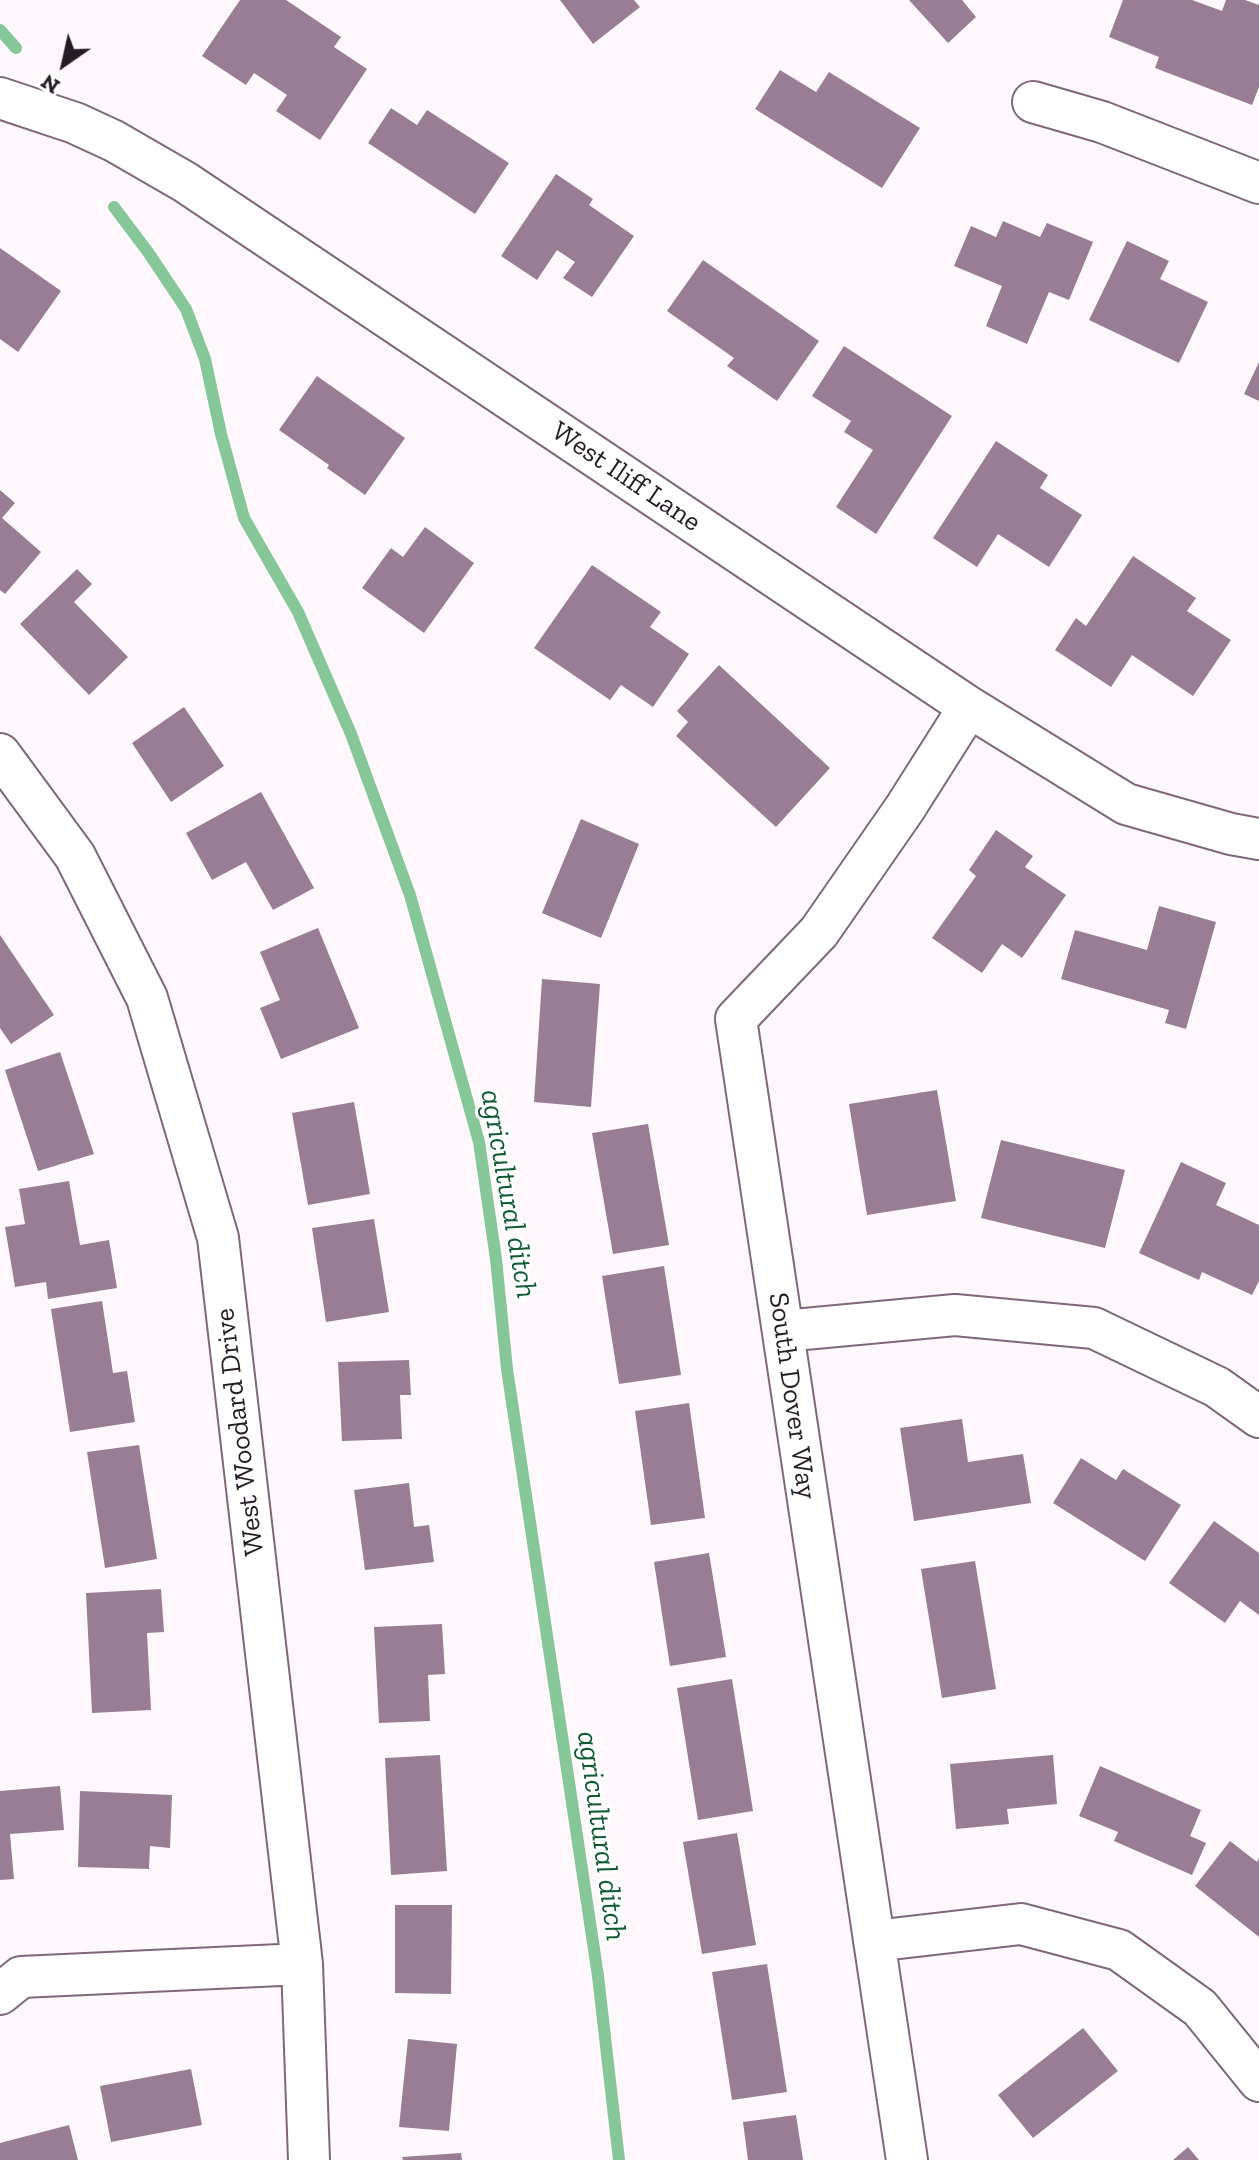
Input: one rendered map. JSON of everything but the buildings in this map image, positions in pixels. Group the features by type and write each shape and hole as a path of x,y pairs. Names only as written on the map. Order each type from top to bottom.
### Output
{"street":[{"name":"West Iliff Lane","path":"0,98 101,135 185,182 969,707 1126,804 1259,839"},
{"path":"1033,102 1102,122 1259,183"},
{"name":"South Dover Way","path":"907,2160 736,1019 819,932 905,808 969,707"},
{"name":"West Woodard Drive","path":"0,754 75,856 147,998 218,1238 302,1964 309,2160"},
{"path":"783,1331 955,1315 1094,1328 1217,1387 1259,1417"},
{"path":"874,1941 1021,1924 1119,1950 1200,2008 1259,2081"},
{"path":"0,1994 21,1977 302,1964"}],"waterway":[{"name":"agricultural ditch","path":"0,30 16,48"},
{"name":"agricultural ditch","path":"114,207 186,309 205,359 244,518 298,612 351,734 410,895 479,1142 496,1259 507,1369 598,1976 619,2160"}]}
